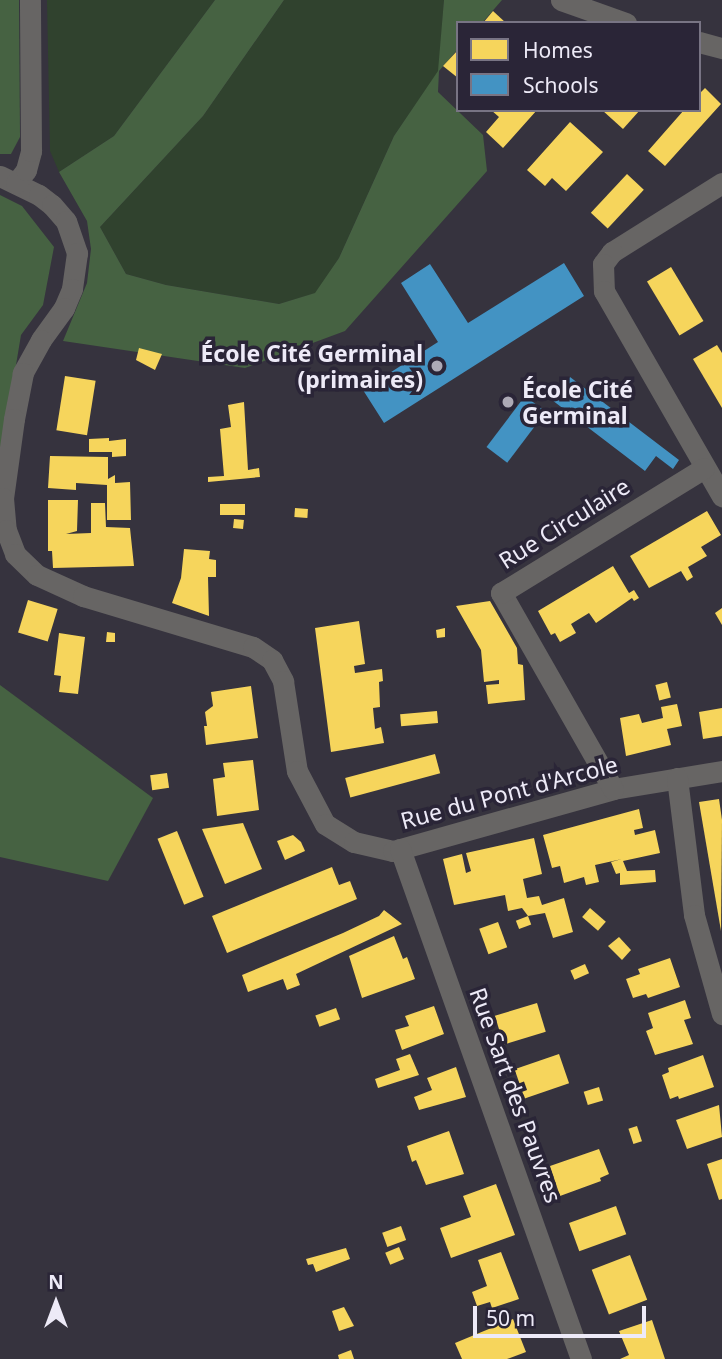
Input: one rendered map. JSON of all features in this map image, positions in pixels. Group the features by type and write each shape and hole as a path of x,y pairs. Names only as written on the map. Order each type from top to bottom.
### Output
{"street":[{"path":"8,180 26,170 31,151 30,0"},
{"path":"561,0 620,21"},
{"path":"701,43 722,48"},
{"name":"Rue du Pont d'Arcole","path":"8,180 52,205 74,235 77,253 72,289 64,308 41,340 23,373 2,498 6,530 15,554 37,575 83,596 253,646 272,660 283,681 297,771 309,799 325,824 354,842 393,851 613,789 722,771"},
{"path":"722,183 612,252 603,264 604,290 722,496"},
{"name":"Rue Circulaire","path":"613,789 500,593 704,468"},
{"path":"677,778 694,915 722,1014"},
{"name":"Rue Sart des Pauvres","path":"400,849 581,1359"}],"green space":[{"path":"0,0 19,0 20,137 11,154 0,154"},
{"path":"47,0 215,0 114,136 59,172 50,151"},
{"path":"215,0 284,0 203,116 100,227 126,274 166,285 279,304 315,293 339,258 394,136 438,71 444,0 502,0 484,21 456,21 456,51 439,71 438,92 483,135 487,171 345,331 245,368 63,341 87,283 91,249 87,221 59,172 114,136"},
{"path":"284,0 444,0 439,71 394,136 339,258 316,293 279,304 166,285 126,274 100,227 203,116"},
{"path":"0,195 22,206 54,247 43,305 21,335 0,461"},
{"path":"0,685 153,798 108,881 0,857"}],"building: Homes":[{"path":"493,11 504,21 485,21"},
{"path":"456,52 456,76 443,66"},
{"path":"705,88 721,104 665,166 648,151 682,112 701,112 701,92"},
{"path":"493,112 535,112 503,148 486,132 499,117"},
{"path":"604,112 638,112 623,129"},
{"path":"570,122 603,152 566,191 552,178 545,186 527,170"},
{"path":"627,174 644,190 608,228 591,213"},
{"path":"671,267 703,321 679,335 647,281"},
{"path":"717,345 722,353 722,408 693,359"},
{"path":"139,348 162,354 155,370 136,360"},
{"path":"65,376 96,381 87,435 56,430"},
{"path":"244,402 248,470 259,468 260,477 208,482 208,477 224,476 220,429 231,427 228,405"},
{"path":"109,438 109,441 126,439 126,456 112,457 112,452 89,452 89,439"},
{"path":"50,456 108,457 108,479 115,475 115,483 130,482 131,520 107,520 107,485 76,483 76,490 48,488"},
{"path":"48,500 78,500 77,531 66,534 91,533 91,503 105,503 106,527 130,528 134,566 53,568 52,551 48,551"},
{"path":"220,504 245,504 245,515 220,515"},
{"path":"295,508 308,509 307,518 294,517"},
{"path":"707,511 721,535 701,547 707,556 688,567 693,577 687,581 681,571 649,588 630,556"},
{"path":"234,519 244,520 243,529 233,528"},
{"path":"184,549 210,551 209,559 216,560 216,577 208,577 209,616 172,603 181,578"},
{"path":"613,566 629,593 634,590 639,598 634,601 632,598 596,623 589,613 571,624 576,633 560,642 555,633 551,635 538,611"},
{"path":"28,600 58,609 48,642 18,633"},
{"path":"490,601 517,648 518,664 523,665 525,700 488,704 486,685 499,684 499,680 484,682 481,650 456,606"},
{"path":"722,608 722,625 715,613"},
{"path":"359,621 365,664 354,666 355,673 382,669 383,681 379,682 380,707 373,708 375,729 381,727 384,743 331,752 315,628"},
{"path":"445,628 445,637 437,638 436,630"},
{"path":"107,632 115,633 115,642 106,642"},
{"path":"59,633 85,637 78,694 59,692 61,676 54,675"},
{"path":"667,682 671,698 659,700 655,685"},
{"path":"251,686 258,738 206,745 205,712 213,706 211,692"},
{"path":"677,704 682,726 667,729 671,745 626,756 620,718 639,714 642,723 663,718 661,707"},
{"path":"722,708 722,736 703,739 699,712"},
{"path":"437,711 438,723 401,726 400,714"},
{"path":"435,754 440,773 350,797 345,778"},
{"path":"253,760 259,810 217,816 213,779 225,777 223,763"},
{"path":"167,773 169,788 152,790 150,775"},
{"path":"719,799 722,820 721,931 699,802"},
{"path":"639,809 643,828 634,830 635,835 655,830 660,853 623,861 627,871 655,870 656,882 620,885 620,873 616,874 611,862 622,859 595,865 599,882 586,885 584,877 564,883 560,866 552,868 543,835"},
{"path":"243,823 262,869 225,884 202,829"},
{"path":"177,831 204,897 184,905 158,839"},
{"path":"293,835 301,842 305,851 285,860 277,841"},
{"path":"534,838 542,874 523,879 527,898 539,896 542,905 564,898 573,932 553,938 545,913 528,916 522,908 508,911 505,895 454,905 443,859 462,854 466,873 471,871 466,853"},
{"path":"332,867 339,885 350,881 357,899 227,953 212,916"},
{"path":"590,908 606,922 598,931 582,917"},
{"path":"384,910 402,924 296,974 300,985 287,990 283,979 248,992 242,975 343,933 379,916"},
{"path":"528,916 531,924 519,929 516,921"},
{"path":"498,922 507,947 488,954 479,929"},
{"path":"394,936 403,959 407,957 415,979 362,998 349,956"},
{"path":"619,937 631,950 622,960 608,946"},
{"path":"670,958 680,987 648,998 646,994 633,998 626,979 640,974 638,969"},
{"path":"585,964 589,973 574,980 570,971"},
{"path":"685,1000 691,1018 684,1020 693,1044 655,1055 646,1031 653,1028 648,1013"},
{"path":"537,1003 546,1032 504,1045 495,1016"},
{"path":"434,1006 444,1034 402,1050 395,1030 409,1026 405,1016"},
{"path":"336,1008 340,1019 319,1027 315,1016"},
{"path":"410,1054 419,1075 378,1088 375,1079 400,1070 396,1059"},
{"path":"559,1054 569,1083 525,1099 515,1069"},
{"path":"703,1055 714,1087 679,1099 678,1096 670,1099 662,1075 669,1072 668,1068"},
{"path":"456,1067 466,1097 419,1110 414,1097 432,1090 427,1078"},
{"path":"599,1087 603,1100 588,1105 584,1092"},
{"path":"719,1105 722,1137 687,1149 676,1120"},
{"path":"637,1126 642,1141 633,1144 628,1129"},
{"path":"449,1131 464,1174 426,1185 416,1160 412,1162 407,1146"},
{"path":"599,1149 609,1174 600,1178 601,1181 560,1196 550,1166"},
{"path":"722,1159 722,1199 719,1200 707,1164"},
{"path":"496,1184 515,1235 451,1258 440,1228 471,1217 463,1196"},
{"path":"616,1206 626,1234 579,1251 569,1223"},
{"path":"401,1226 406,1240 387,1247 382,1233"},
{"path":"399,1247 404,1259 390,1265 385,1253"},
{"path":"346,1248 350,1259 316,1272 313,1264 308,1265 306,1259"},
{"path":"501,1252 519,1299 492,1308 490,1302 477,1306 472,1292 487,1286 478,1260"},
{"path":"630,1255 647,1300 609,1315 592,1270"},
{"path":"344,1307 354,1326 339,1331 332,1311"},
{"path":"513,1319 526,1352 507,1359 462,1359 455,1343"},
{"path":"652,1320 665,1359 620,1359 629,1355 619,1331"},
{"path":"351,1350 354,1359 339,1359 338,1355"}],"building: Schools":[{"name":"École Cité Germinal (primaires)","path":"564,263 584,296 384,423 363,390 438,342 401,283 430,264 468,323"},
{"path":"570,377 679,460 673,469 656,456 645,471 552,400"},
{"path":"525,396 546,412 507,463 486,447"}],"place":[{"name":"École Cité Germinal (primaires)","path":"437,366"},
{"name":"École Cité Germinal","path":"508,402"}]}
